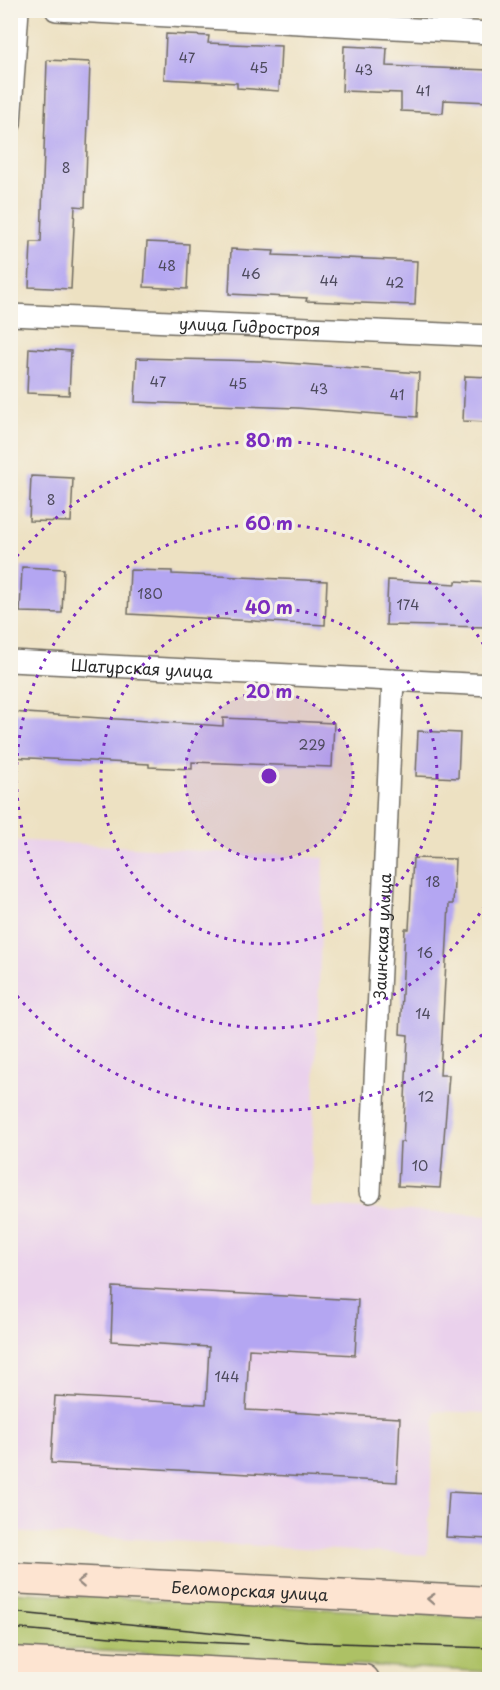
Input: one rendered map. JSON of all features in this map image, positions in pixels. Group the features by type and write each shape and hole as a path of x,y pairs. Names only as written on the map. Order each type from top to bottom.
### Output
{"main road":[{"name":"Беломорская улица","path":"10,1578 489,1602"},
{"path":"10,1662 364,1680"}],"street":[{"path":"10,124 18,10"},
{"path":"56,10 489,33"},
{"name":"улица Гидростроя","path":"10,315 489,336"},
{"name":"Шатурская улица","path":"10,662 489,684"},
{"name":"Заинская улица","path":"370,1192 393,680"}],"shaded area":[{"path":"10,840 324,858 310,1206 489,1215 488,1413 435,1411 427,1555 11,1532"}],"green space":[{"path":"10,1592 489,1618 489,1672 11,1646"}],"building":[{"path":"166,34 209,36 208,43 281,46 279,91 237,88 237,83 164,79"},
{"path":"344,46 387,48 386,66 489,70 489,102 444,100 443,113 401,111 401,93 342,91"},
{"path":"47,60 90,62 85,207 75,206 71,289 29,287 31,242 41,242"},
{"path":"147,242 189,244 187,289 144,287"},
{"path":"231,249 274,251 273,255 417,261 415,305 306,301 307,298 229,294"},
{"path":"29,348 71,351 69,395 27,393"},
{"path":"137,358 261,361 419,373 417,417 297,408 135,402"},
{"path":"465,376 489,377 489,422 463,421"},
{"path":"31,476 73,478 71,522 29,521"},
{"path":"22,567 64,569 62,613 20,612"},
{"path":"130,570 327,581 325,625 128,614"},
{"path":"388,580 456,584 456,581 489,583 489,627 386,625"},
{"path":"10,712 223,726 223,718 334,723 332,767 192,762 192,769 149,767 149,764 10,757"},
{"path":"418,731 460,733 458,778 416,776"},
{"path":"413,858 455,859 453,904 449,904 440,1075 449,1075 440,1188 398,1186 400,1142 403,1142 408,1035 400,1034 405,929 409,929"},
{"path":"113,1287 358,1300 355,1355 249,1349 246,1410 400,1418 397,1482 51,1463 55,1396 206,1404 209,1347 111,1341"},
{"path":"449,1492 489,1494 489,1539 446,1537"}],"tram line":[{"path":"10,1612 308,1642 490,1648"},
{"path":"10,1628 133,1639 247,1644"}]}
